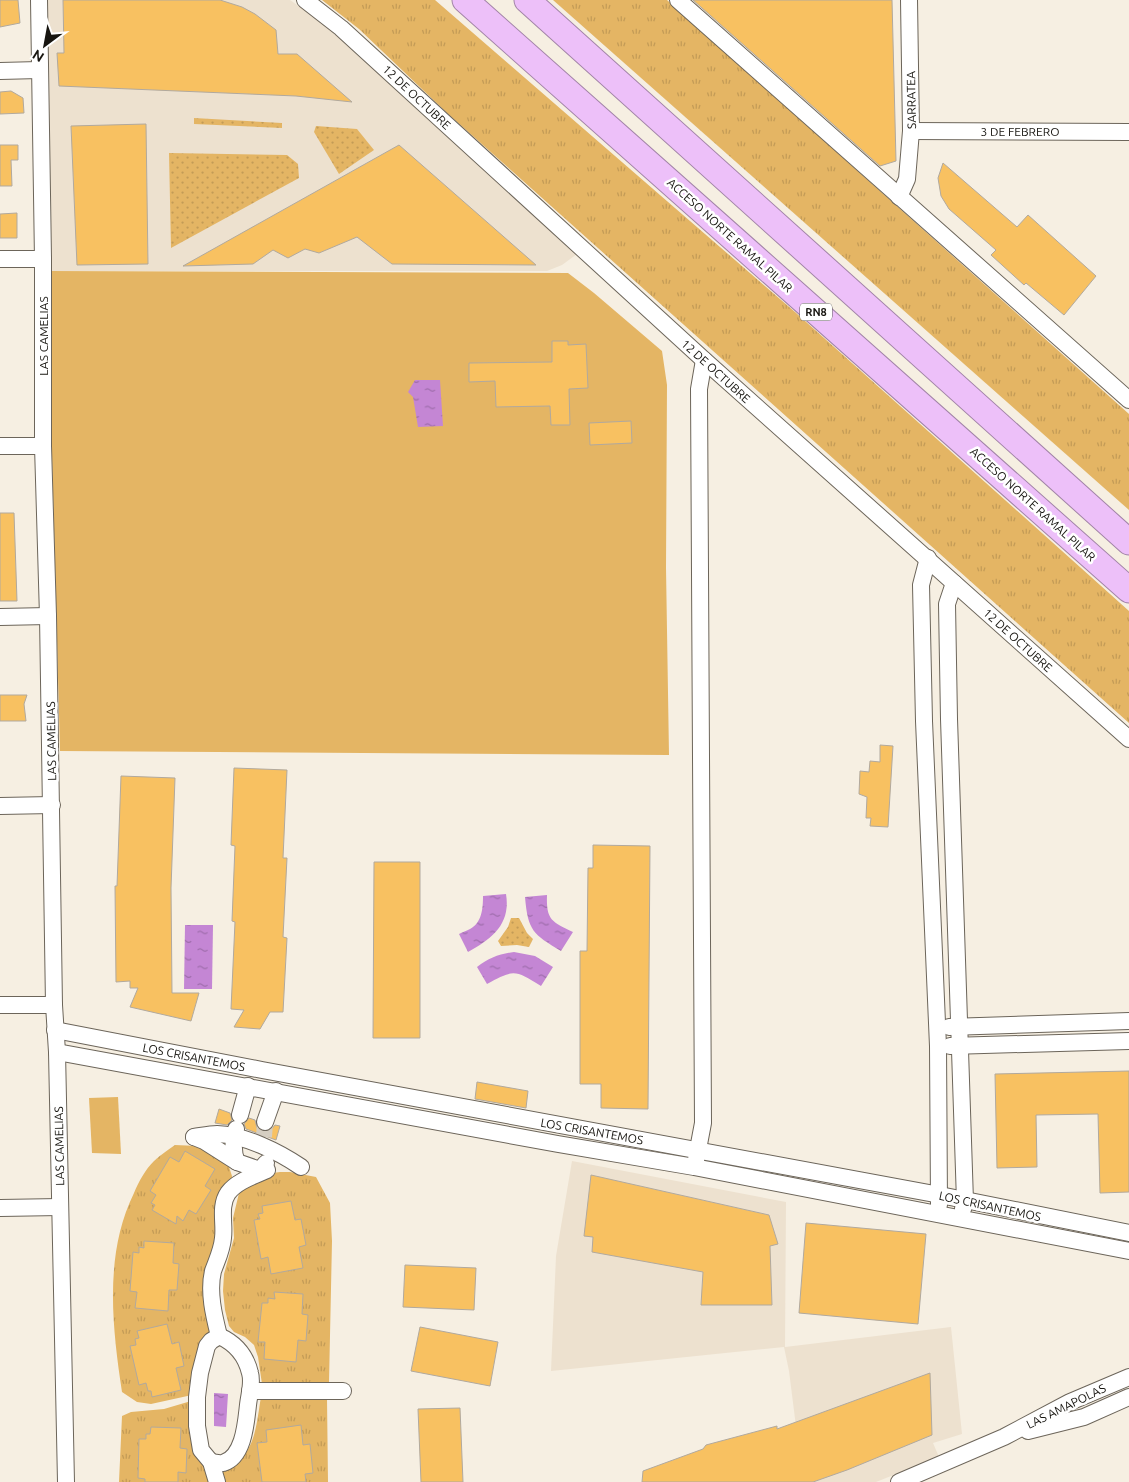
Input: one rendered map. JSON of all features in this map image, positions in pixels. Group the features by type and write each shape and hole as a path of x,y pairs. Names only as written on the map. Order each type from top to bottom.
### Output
{"highway":[{"path":"456,0 502,34"},
{"name":"ACCESO NORTE RAMAL PILAR","path":"465,0 1129,590"},
{"path":"527,0 1129,542"}],"street":[{"name":"LAS CAMELIAS","path":"39,0 43,259 43,446 66,1482"},
{"name":"12 DE OCTUBRE","path":"305,0 341,28 704,360 1129,739"},
{"path":"678,0 1129,400"},
{"name":"SARRATEA","path":"899,198 907,179 912,131 910,0"},
{"path":"0,71 39,70"},
{"name":"3 DE FEBRERO","path":"912,131 1129,132"},
{"path":"0,259 43,259"},
{"path":"694,1167 703,1123 699,389 704,360"},
{"path":"0,446 43,446"},
{"path":"928,558 921,585 924,721 938,1046 940,1195 938,1214"},
{"path":"954,583 947,604 949,719 966,1201 961,1218"},
{"path":"0,617 48,616"},
{"path":"924,721 949,719"},
{"path":"0,806 52,805"},
{"path":"0,1005 54,1005"},
{"path":"937,1028 1129,1021"},
{"name":"LOS CRISANTEMOS","path":"56,1030 262,1070 940,1195 1129,1233"},
{"path":"938,1046 1129,1041"},
{"name":"LOS CRISANTEMOS","path":"57,1052 558,1144 694,1167 1129,1251"},
{"path":"219,1336 214,1314 212,1290 213,1272 221,1253 224,1236 222,1223 226,1195 233,1187 264,1170 268,1155 261,1088 262,1070"},
{"path":"237,1162 233,1154 236,1127 261,1088"},
{"path":"368,1108 372,1090"},
{"path":"236,1127 265,1135 301,1167 264,1170 237,1162 211,1145 194,1137 217,1134 236,1127"},
{"path":"0,1208 60,1206"},
{"path":"211,1462 223,1463 235,1455 242,1441 250,1391 251,1374 240,1350 219,1336"},
{"path":"217,1482 211,1462 201,1450 197,1426 197,1397 200,1373 207,1346 219,1336"},
{"name":"LAS AMAPOLAS","path":"899,1482 1004,1437 1070,1402 1129,1377"},
{"path":"250,1391 343,1390"},
{"name":"LAS AMAPOLAS","path":"1004,1437 1084,1417 1129,1398"}],"shaded area":[{"path":"43,0 290,0 336,32 577,254 562,265 547,271 47,271"},
{"path":"572,1161 786,1202 785,1347 951,1327 962,1434 933,1443 939,1457 876,1482 803,1482 789,1371 784,1347 551,1371 556,1256"}],"green space":[{"path":"322,0 435,0 795,312 1129,611 1129,723 447,113 359,29"},
{"path":"553,0 667,0 1129,414 1129,510"},
{"path":"194,118 282,123 282,128 194,124"},
{"path":"316,126 357,129 374,150 339,174 314,132"},
{"path":"169,153 287,155 298,164 299,178 171,248"},
{"path":"47,271 568,273 594,293 662,351 667,385 666,568 669,755 60,751"},
{"path":"511,918 519,918 527,933 533,939 529,947 517,945 501,946 498,941 508,927"},
{"path":"118,1097 121,1154 92,1153 89,1098"},
{"path":"175,1145 198,1146 218,1156 229,1167 232,1176 231,1187 216,1264 217,1318 190,1384 192,1395 151,1404 137,1402 122,1392 113,1316 114,1265 124,1216 138,1184 154,1161"},
{"path":"280,1172 316,1177 330,1203 332,1241 329,1383 262,1384 258,1357 254,1345 245,1337 234,1332 229,1326 225,1310 224,1274 234,1238 233,1218 239,1193 265,1174"},
{"path":"261,1397 327,1398 328,1482 221,1482 217,1472 244,1454 251,1443"},
{"path":"191,1401 212,1482 119,1482 122,1416 131,1412 164,1409"}],"water":[{"path":"415,380 440,380 443,426 418,427 413,397 408,392"},
{"path":"506,894 507,905 503,922 485,942 468,952 459,934 477,923 482,910 483,896"},
{"path":"547,895 549,915 560,926 573,932 561,951 538,935 530,925 528,917 525,897"},
{"path":"185,925 213,925 212,989 184,989"},
{"path":"514,952 535,956 553,967 541,986 520,974 514,973 487,984 477,967 494,957"},
{"path":"214,1393 228,1394 226,1427 214,1426"}],"building":[{"path":"0,0 18,0 20,23 0,27"},
{"path":"63,0 220,0 242,7 276,30 278,54 297,54 352,102 296,96 59,86 57,53 64,53"},
{"path":"693,0 892,0 896,161 880,166"},
{"path":"11,91 23,98 24,113 0,114 0,92"},
{"path":"146,124 148,264 77,265 71,126"},
{"path":"0,145 18,145 18,160 11,160 12,186 0,186"},
{"path":"399,145 536,265 392,264 357,237 319,253 305,249 288,258 273,250 253,264 183,266"},
{"path":"943,163 1017,227 1028,215 1096,276 1064,315 1026,283 1024,285 991,255 996,250 949,209 941,196 938,178"},
{"path":"17,213 17,238 0,238 0,214"},
{"path":"552,341 568,341 568,345 586,344 588,388 569,389 570,425 551,425 550,406 496,407 495,381 469,382 469,363 552,362"},
{"path":"631,421 632,443 590,445 589,423"},
{"path":"0,513 14,513 17,601 0,601"},
{"path":"0,695 27,695 24,704 26,721 0,721"},
{"path":"880,745 893,746 888,827 870,826 871,818 866,818 867,797 859,794 860,771 869,772 870,761 880,762"},
{"path":"234,768 287,770 283,858 287,858 283,937 287,938 283,1012 270,1012 260,1029 234,1027 244,1010 231,1009 235,922 232,921 235,846 231,845"},
{"path":"121,776 175,778 171,888 172,993 199,993 191,1021 130,1007 138,988 130,988 130,981 116,982 115,886 117,886"},
{"path":"593,845 650,846 648,1109 601,1108 601,1084 580,1084 580,951 587,951 588,868 593,868"},
{"path":"374,862 420,862 420,1038 373,1038"},
{"path":"1129,1071 1129,1192 1100,1193 1098,1114 1036,1115 1037,1167 997,1168 995,1074"},
{"path":"477,1082 528,1091 526,1108 475,1099"},
{"path":"219,1109 230,1113 232,1120 227,1125 215,1123"},
{"path":"249,1118 255,1120 257,1128 262,1132 271,1130 275,1125 280,1126 276,1140 246,1129 244,1124"},
{"path":"185,1151 215,1169 205,1186 211,1190 196,1214 189,1210 183,1221 177,1216 176,1224 152,1210 155,1205 151,1203 156,1195 150,1191 170,1157 179,1162"},
{"path":"591,1175 769,1215 778,1244 770,1246 772,1305 701,1305 703,1272 592,1252 593,1237 584,1236"},
{"path":"291,1201 295,1220 301,1219 306,1245 299,1247 303,1268 271,1274 268,1257 261,1259 254,1220 260,1219 258,1214 263,1213 262,1206"},
{"path":"806,1223 926,1234 918,1324 799,1313"},
{"path":"144,1241 174,1243 173,1263 179,1264 177,1290 169,1290 168,1311 135,1308 137,1292 130,1291 133,1252 139,1253 139,1247 144,1248"},
{"path":"405,1265 476,1268 474,1310 403,1307"},
{"path":"274,1292 303,1294 302,1314 308,1315 306,1341 298,1340 296,1362 264,1359 265,1342 258,1342 262,1303 268,1303 268,1298 275,1299"},
{"path":"167,1324 172,1344 179,1342 184,1366 176,1368 181,1390 152,1397 146,1383 139,1385 130,1346 136,1345 135,1339 139,1338 137,1331"},
{"path":"420,1327 498,1342 490,1386 411,1371"},
{"path":"930,1373 932,1435 847,1470 813,1482 642,1482 643,1471 703,1449 706,1445 777,1426 777,1429"},
{"path":"460,1408 463,1482 421,1482 418,1409"},
{"path":"301,1425 303,1445 310,1444 313,1473 305,1474 306,1482 262,1482 257,1443 267,1442 266,1430"},
{"path":"151,1427 181,1428 180,1448 187,1449 186,1473 178,1472 178,1482 145,1482 145,1479 138,1478 139,1439 146,1439 146,1434 150,1434"}],"tunnel":[{"path":"264,1137 265,1122"}]}
